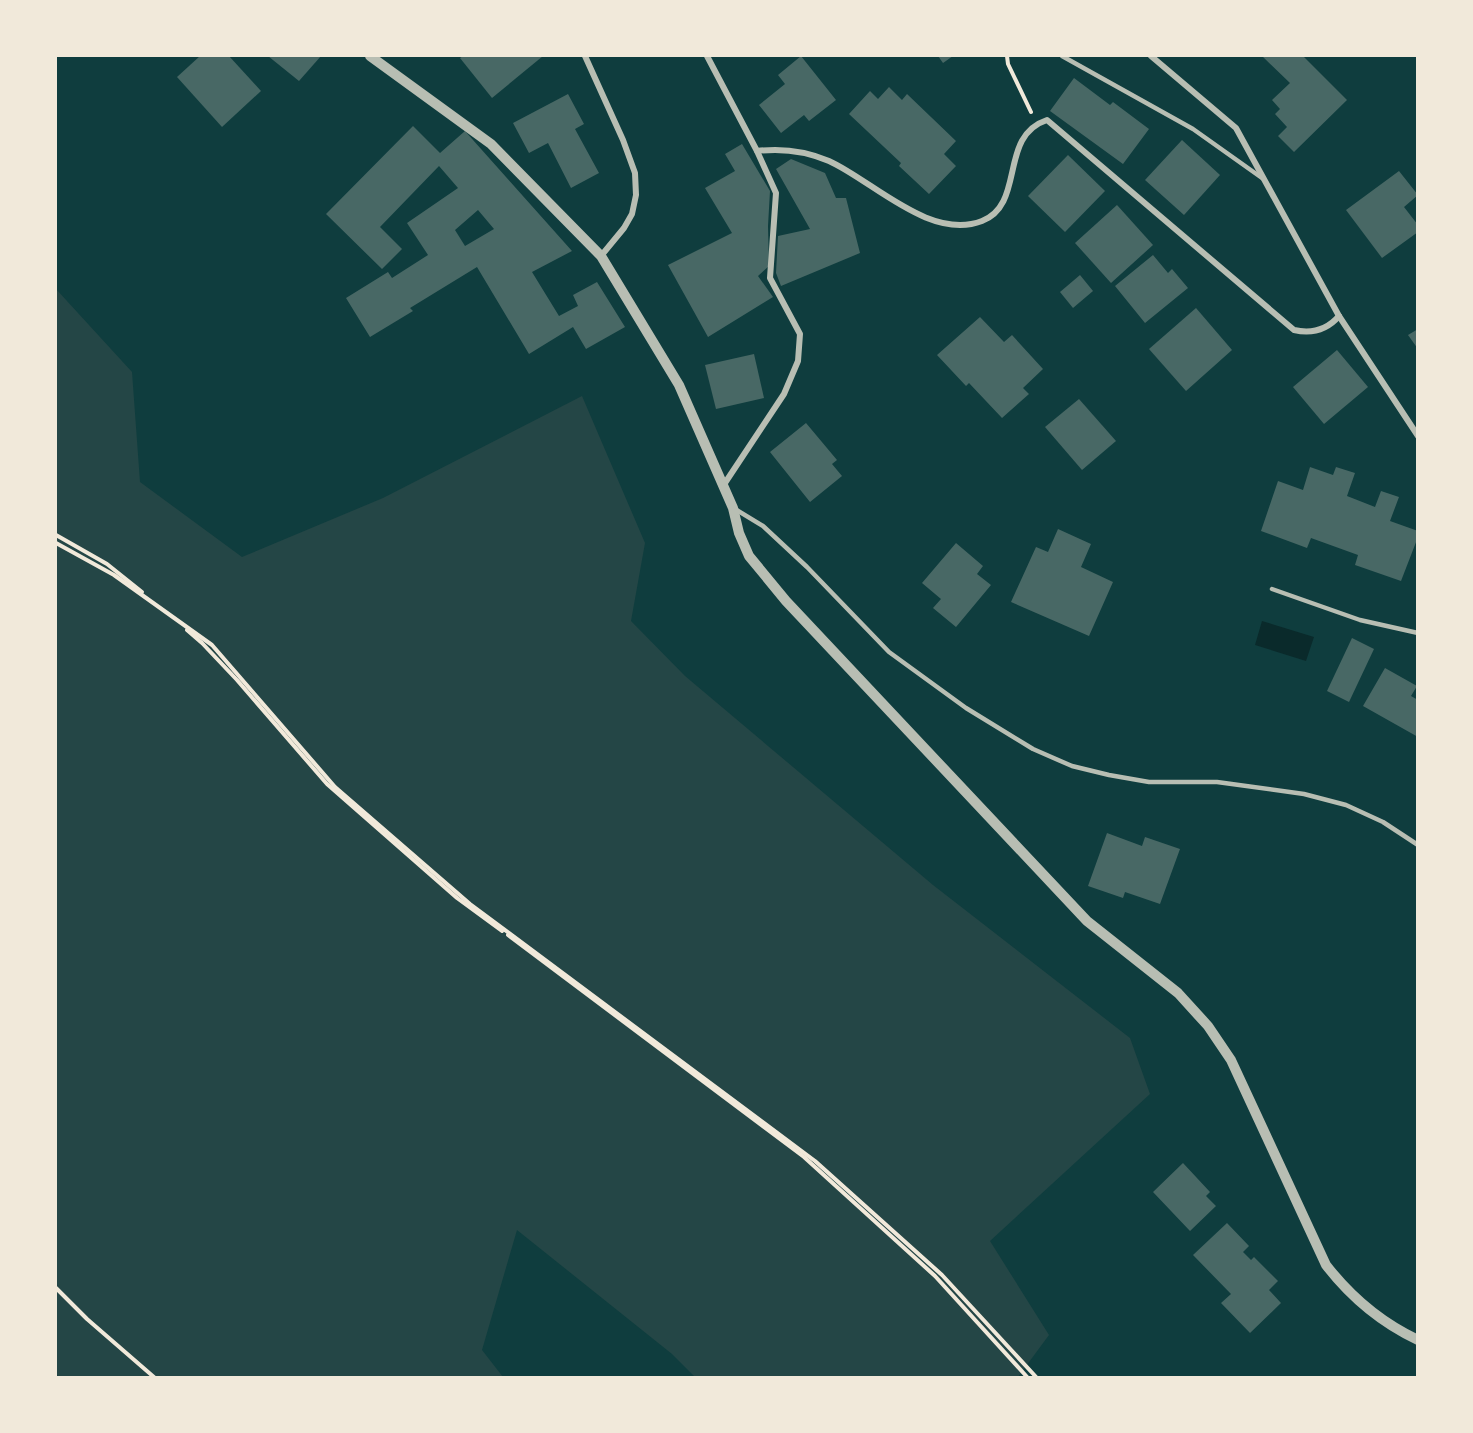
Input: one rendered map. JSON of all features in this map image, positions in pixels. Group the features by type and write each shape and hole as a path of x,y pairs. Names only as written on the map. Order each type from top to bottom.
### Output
{"street":[{"path":"370,56 490,144 601,256 679,385 733,508 738,533 749,556 786,601 1087,921 1178,993 1208,1026 1231,1060 1326,1265 1357,1300 1384,1321 1418,1340"},
{"path":"585,56 623,140 635,173 636,195 632,214 624,228 601,256"},
{"path":"707,56 776,193 770,278 800,334 798,362 784,394 723,486"},
{"path":"1151,56 1236,128 1339,316 1418,436"},
{"path":"757,152 787,149 828,161 918,213 948,225 966,225 995,214 1010,183 1017,149 1022,139 1036,123 1047,120 1294,330 1308,333 1332,323 1339,316"}],"lane":[{"path":"1062,56 1194,129 1264,180"},
{"path":"733,508 762,526 807,567 889,652 966,708 1033,749 1072,766 1149,782 1217,782 1304,794 1346,805 1383,822 1418,845"},
{"path":"1272,588 1360,620 1418,633"}],"path":[{"path":"1007,56 1008,64 1036,123"},
{"path":"56,536 107,564 202,643 327,784 457,898 804,1157 935,1276 1029,1377"},
{"path":"56,543 114,575 212,645 335,787 470,904 815,1161 942,1275 1036,1377"},
{"path":"56,1288 87,1319 155,1377"}],"shaded area":[{"path":"56,289 132,372 140,482 242,557 383,498 582,396 645,543 631,621 685,676 933,885 1130,1038 1150,1094 990,1241 1049,1335 1018,1377 695,1377 672,1354 517,1230 482,1350 503,1377 56,1377"},
{"path":"1262,621 1314,637 1306,661 1255,645"}],"building":[{"path":"200,56 229,56 261,91 222,127 177,77"},
{"path":"268,56 321,56 299,81"},
{"path":"463,56 543,56 492,98 460,58"},
{"path":"801,56 836,100 809,121 804,115 781,133 759,105 785,84 778,75"},
{"path":"938,56 953,56 943,63"},
{"path":"1262,56 1303,56 1347,100 1294,152 1278,136 1287,127 1275,114 1280,109 1272,100 1290,83"},
{"path":"1074,78 1110,105 1113,102 1149,129 1123,164 1050,111"},
{"path":"889,87 902,100 907,94 956,141 944,154 956,166 929,194 899,166 901,163 849,114 870,91 878,99"},
{"path":"568,94 584,124 575,129 599,173 571,188 548,143 529,153 513,123"},
{"path":"413,126 440,153 465,131 572,251 532,272 559,316 578,306 573,295 597,282 625,327 586,349 573,327 529,354 477,267 410,308 413,311 370,337 346,298 388,272 392,278 428,255 407,223 458,188 439,166 380,227 402,249 382,269 326,214","holes":["478,210 494,229 465,246 455,230"]},
{"path":"1182,140 1220,175 1184,215 1145,180"},
{"path":"742,144 770,191 769,266 758,276 773,297 708,337 668,265 732,233 705,188 735,171 725,154"},
{"path":"1068,155 1105,191 1065,232 1028,196"},
{"path":"791,159 825,173 836,198 846,198 860,253 781,286 776,273 778,236 810,229 776,169"},
{"path":"1399,171 1418,195 1404,207 1418,225 1418,232 1382,258 1346,210"},
{"path":"1117,205 1153,245 1111,283 1075,243"},
{"path":"1153,255 1168,273 1172,269 1188,288 1145,323 1115,286"},
{"path":"1080,275 1093,291 1073,308 1060,292"},
{"path":"1196,308 1232,350 1186,391 1149,349"},
{"path":"980,317 1004,342 1012,335 1043,369 1023,388 1029,394 1002,418 969,383 966,386 937,355"},
{"path":"1418,329 1418,349 1408,335"},
{"path":"1337,350 1368,387 1324,424 1293,387"},
{"path":"754,354 764,398 716,409 705,365"},
{"path":"1079,399 1116,441 1082,470 1045,427"},
{"path":"806,423 837,460 832,464 842,476 810,502 770,452"},
{"path":"1310,467 1333,475 1336,467 1355,473 1347,496 1375,507 1381,491 1399,497 1390,521 1418,531 1418,537 1401,581 1355,565 1358,555 1311,538 1307,548 1261,531 1278,481 1303,490"},
{"path":"1058,529 1091,544 1081,567 1113,582 1089,636 1011,602 1036,547 1048,552"},
{"path":"956,543 983,566 977,574 991,585 956,627 933,608 941,599 922,583"},
{"path":"1352,638 1374,649 1349,702 1327,691"},
{"path":"1385,668 1417,686 1411,696 1418,700 1418,737 1363,706"},
{"path":"1107,833 1142,846 1145,837 1180,849 1160,904 1125,892 1123,898 1088,886"},
{"path":"1183,1163 1210,1192 1206,1196 1216,1206 1190,1231 1153,1192"},
{"path":"1227,1223 1249,1246 1243,1252 1251,1260 1254,1257 1278,1281 1269,1290 1281,1303 1250,1333 1221,1303 1231,1294 1193,1255"}]}
